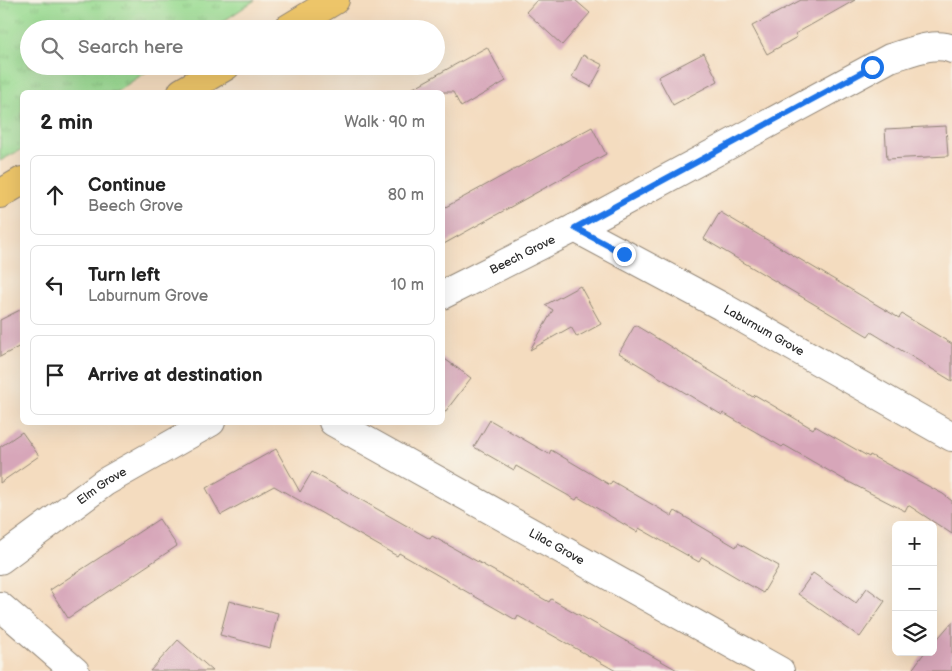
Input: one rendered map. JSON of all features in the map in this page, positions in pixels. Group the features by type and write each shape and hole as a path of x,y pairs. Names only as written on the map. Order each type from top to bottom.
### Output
{"main road":[{"path":"302,20 334,0"},
{"path":"185,90 211,75"},
{"path":"0,194 20,182"}],"street":[{"name":"Beech Grove","path":"445,294 575,228 890,58 918,49 946,46 952,49"},
{"name":"Laburnum Grove","path":"575,228 722,306 952,437"},
{"name":"Elm Grove","path":"0,560 106,482 206,425"},
{"name":"Lilac Grove","path":"338,425 780,671"},
{"path":"0,606 75,671"}],"green space":[{"path":"0,0 255,0 225,20 20,20 20,75 142,75 119,90 20,90 20,150 0,161"}],"building":[{"path":"537,0 575,0 590,13 562,45 526,12"},
{"path":"801,0 855,0 795,34 797,37 767,54 752,26"},
{"path":"487,47 506,81 461,107 453,92 445,92 445,90 410,90 437,75 445,75 445,70"},
{"path":"704,53 718,81 673,105 658,77"},
{"path":"583,55 603,65 591,87 572,77"},
{"path":"946,126 948,156 887,159 885,129"},
{"path":"592,127 606,154 445,243 445,207"},
{"path":"720,212 899,318 902,314 952,344 952,381 871,332 868,336 704,239"},
{"path":"580,286 601,324 577,337 571,327 530,350 553,310 545,305"},
{"path":"20,310 20,346 0,357 0,320"},
{"path":"635,325 753,397 755,395 813,429 815,426 869,457 870,455 943,494 952,501 952,534 937,524 937,521 932,521 908,505 905,511 843,479 784,445 782,447 723,413 722,415 619,353"},
{"path":"445,359 471,378 445,412"},
{"path":"490,420 549,454 551,450 610,485 612,481 672,516 675,511 736,547 738,543 779,566 763,593 702,557 699,562 639,528 637,532 578,497 576,500 516,466 514,470 474,447"},
{"path":"22,432 39,456 0,483 0,447"},
{"path":"276,449 300,492 312,472 430,539 432,536 549,602 551,599 679,671 616,671 518,616 516,620 399,553 397,556 274,486 221,515 206,488"},
{"path":"159,519 177,546 68,618 50,590"},
{"path":"813,573 856,603 867,588 885,601 860,637 798,594"},
{"path":"229,601 278,613 270,648 220,635"},
{"path":"952,622 952,671 911,671 922,656 937,656 937,639"},
{"path":"178,640 213,671 150,671"}],"route":[{"path":"624,254 575,228 872,67"}]}
